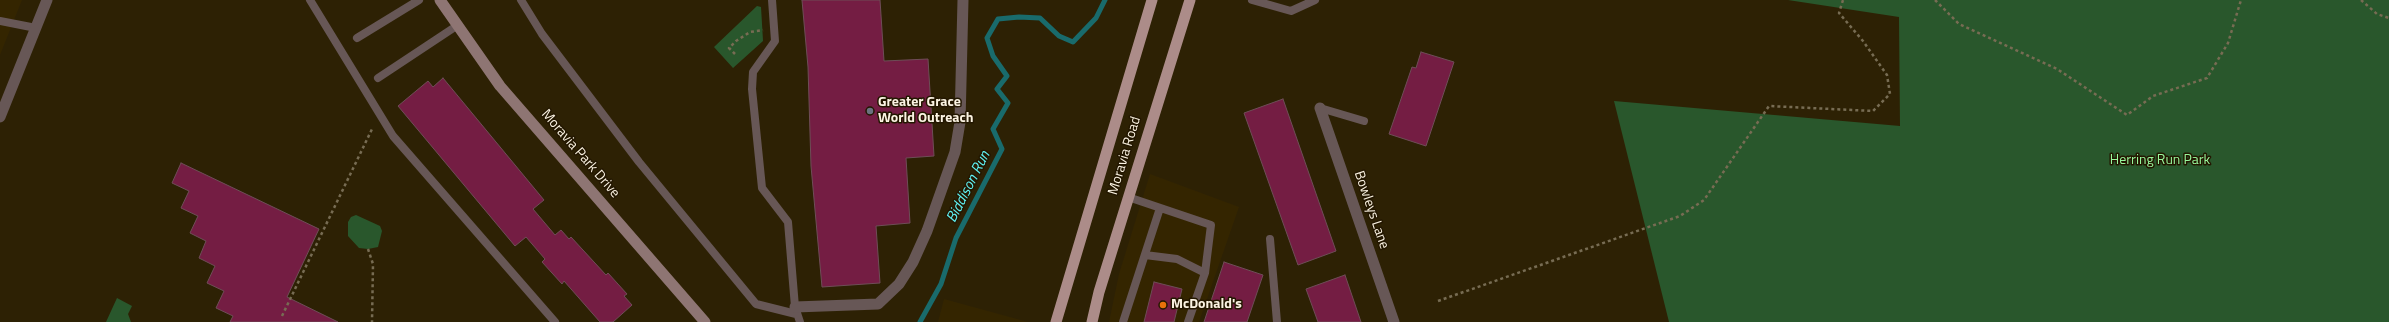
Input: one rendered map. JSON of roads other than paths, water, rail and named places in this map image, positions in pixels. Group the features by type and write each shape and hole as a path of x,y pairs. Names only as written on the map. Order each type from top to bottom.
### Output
{"main road":[{"name":"Moravia Park Drive","path":"440,0 500,86 705,322"},
{"name":"Moravia Road","path":"1056,322 1152,0"},
{"name":"Moravia Road","path":"1092,322 1099,292 1190,0"}],"street":[{"path":"0,117 45,5 50,0"},
{"path":"795,314 878,304 896,288 913,262 927,231 955,152 960,122 963,0"},
{"name":"Bowleys Lane","path":"1320,108 1394,322"}],"lane":[{"path":"310,0 393,136 555,322"},
{"path":"357,38 419,0"},
{"path":"521,0 542,34 644,168 756,304 795,314"},
{"path":"772,0 775,29 774,45 754,72 752,89 762,188 788,222 795,314 800,322"},
{"path":"1252,0 1291,11 1315,0"},
{"path":"0,21 36,28"},
{"path":"378,78 458,25"},
{"path":"1320,108 1364,122"},
{"path":"1128,197 1211,225 1205,273 1188,322"},
{"path":"1123,322 1160,208"},
{"path":"1270,239 1277,322"},
{"path":"1145,256 1177,259 1205,273"}],"waterway":[{"name":"Biddison Run","path":"920,322 941,284 956,238 1002,149 993,129 1008,103 997,89 1007,76 993,56 987,38 998,19 1019,17 1040,18 1059,36 1073,42 1096,18 1105,0"}],"place":[{"name":"Greater Grace World Outreach","path":"870,111"},
{"name":"McDonald's","path":"1163,305"}],"park label":[{"name":"Herring Run Park","path":"2160,161"}]}
